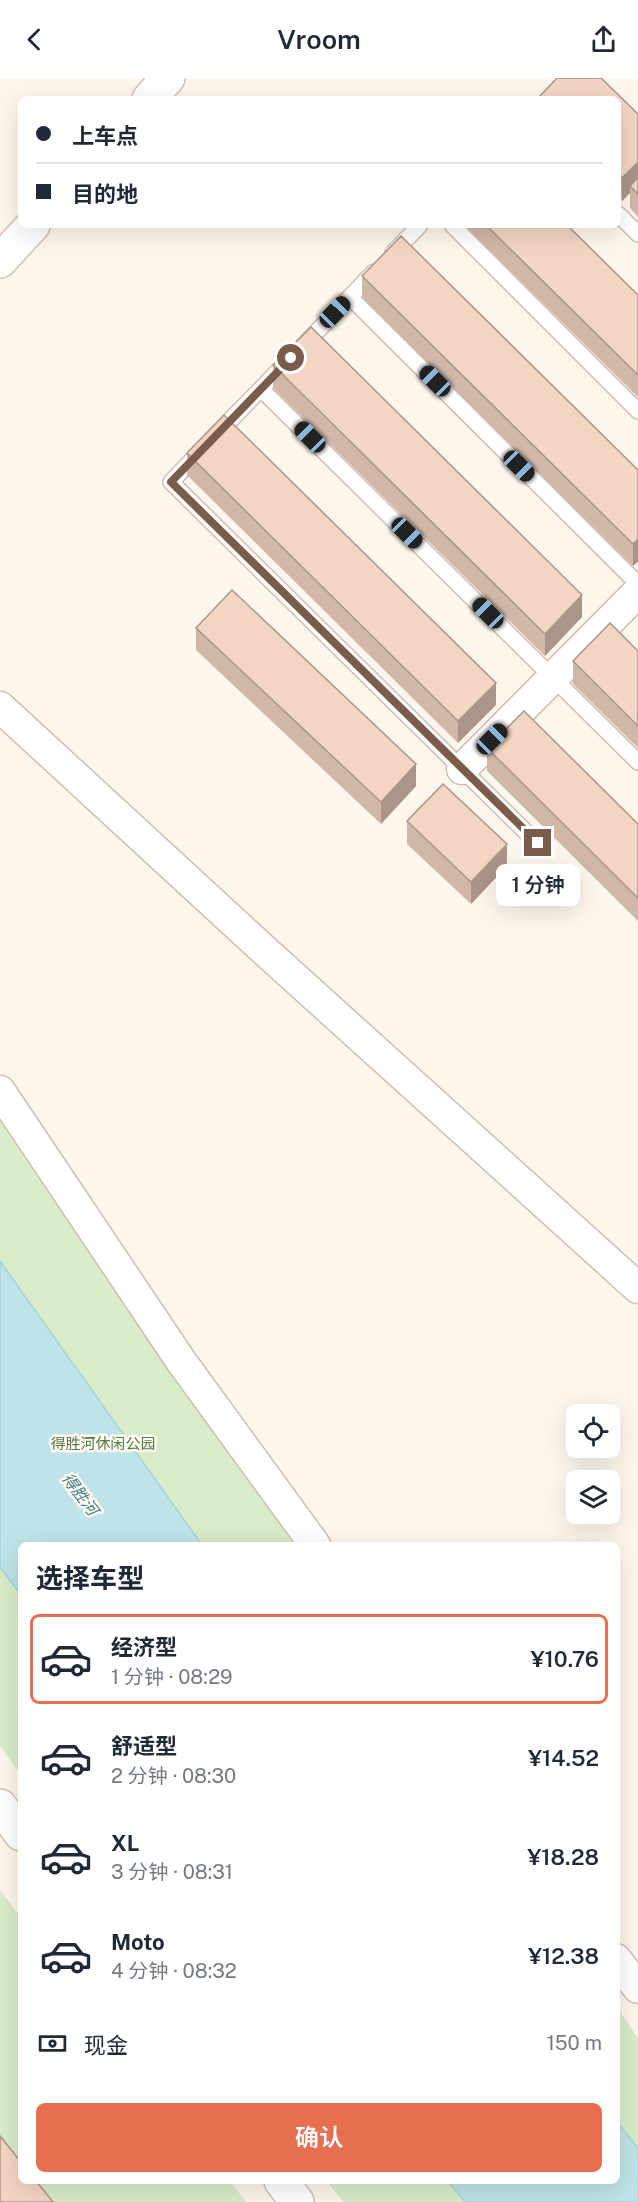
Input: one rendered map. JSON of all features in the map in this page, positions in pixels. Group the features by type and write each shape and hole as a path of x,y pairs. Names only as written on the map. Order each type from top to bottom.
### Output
{"main road":[{"path":"151,96 168,78"},
{"path":"0,261 30,228"},
{"path":"0,1806 18,1830"},
{"path":"283,2184 297,2202"}],"street":[{"path":"462,769 638,592"},
{"path":"0,707 264,950 638,1288"},
{"path":"0,1091 181,1361 313,1542"},
{"path":"620,1964 638,1988"}],"lane":[{"path":"621,217 638,234"},
{"path":"417,228 171,482 538,843"},
{"path":"455,228 638,411"},
{"path":"350,297 638,584"},
{"path":"261,389 638,762"}],"green space":[{"name":"得胜河休闲公园","path":"0,1116 295,1542 18,1542 18,1771 0,1746"},
{"path":"0,1890 18,1914 18,2172 0,2150"},
{"path":"620,2011 638,2038 638,2202 343,2202 329,2184 620,2184"},
{"path":"27,2184 232,2184 246,2202 42,2202"}],"water":[{"name":"得胜河","path":"0,1261 200,1542 18,1542 18,1591 0,1567"},
{"path":"620,2126 638,2148 638,2202 465,2202 450,2184 620,2184"}],"building":[{"path":"557,78 601,78 620,96 540,96"},
{"path":"621,97 638,114 638,162 622,178"},
{"path":"638,177 638,194 630,186"},
{"path":"489,228 570,228 638,295 638,375"},
{"path":"401,236 638,470 638,539 633,544 362,276"},
{"path":"311,327 582,595 545,634 273,365"},
{"path":"224,415 496,683 458,721 187,453"},
{"path":"232,590 416,764 381,802 196,628"},
{"path":"610,623 638,651 638,726 573,661"},
{"path":"524,711 638,824 638,898 487,748"},
{"path":"443,784 507,844 471,882 407,821"},
{"path":"0,2136 18,2158 18,2184 38,2184 53,2202 0,2202"}],"route":[{"path":"291,358 171,482 538,843"}]}
